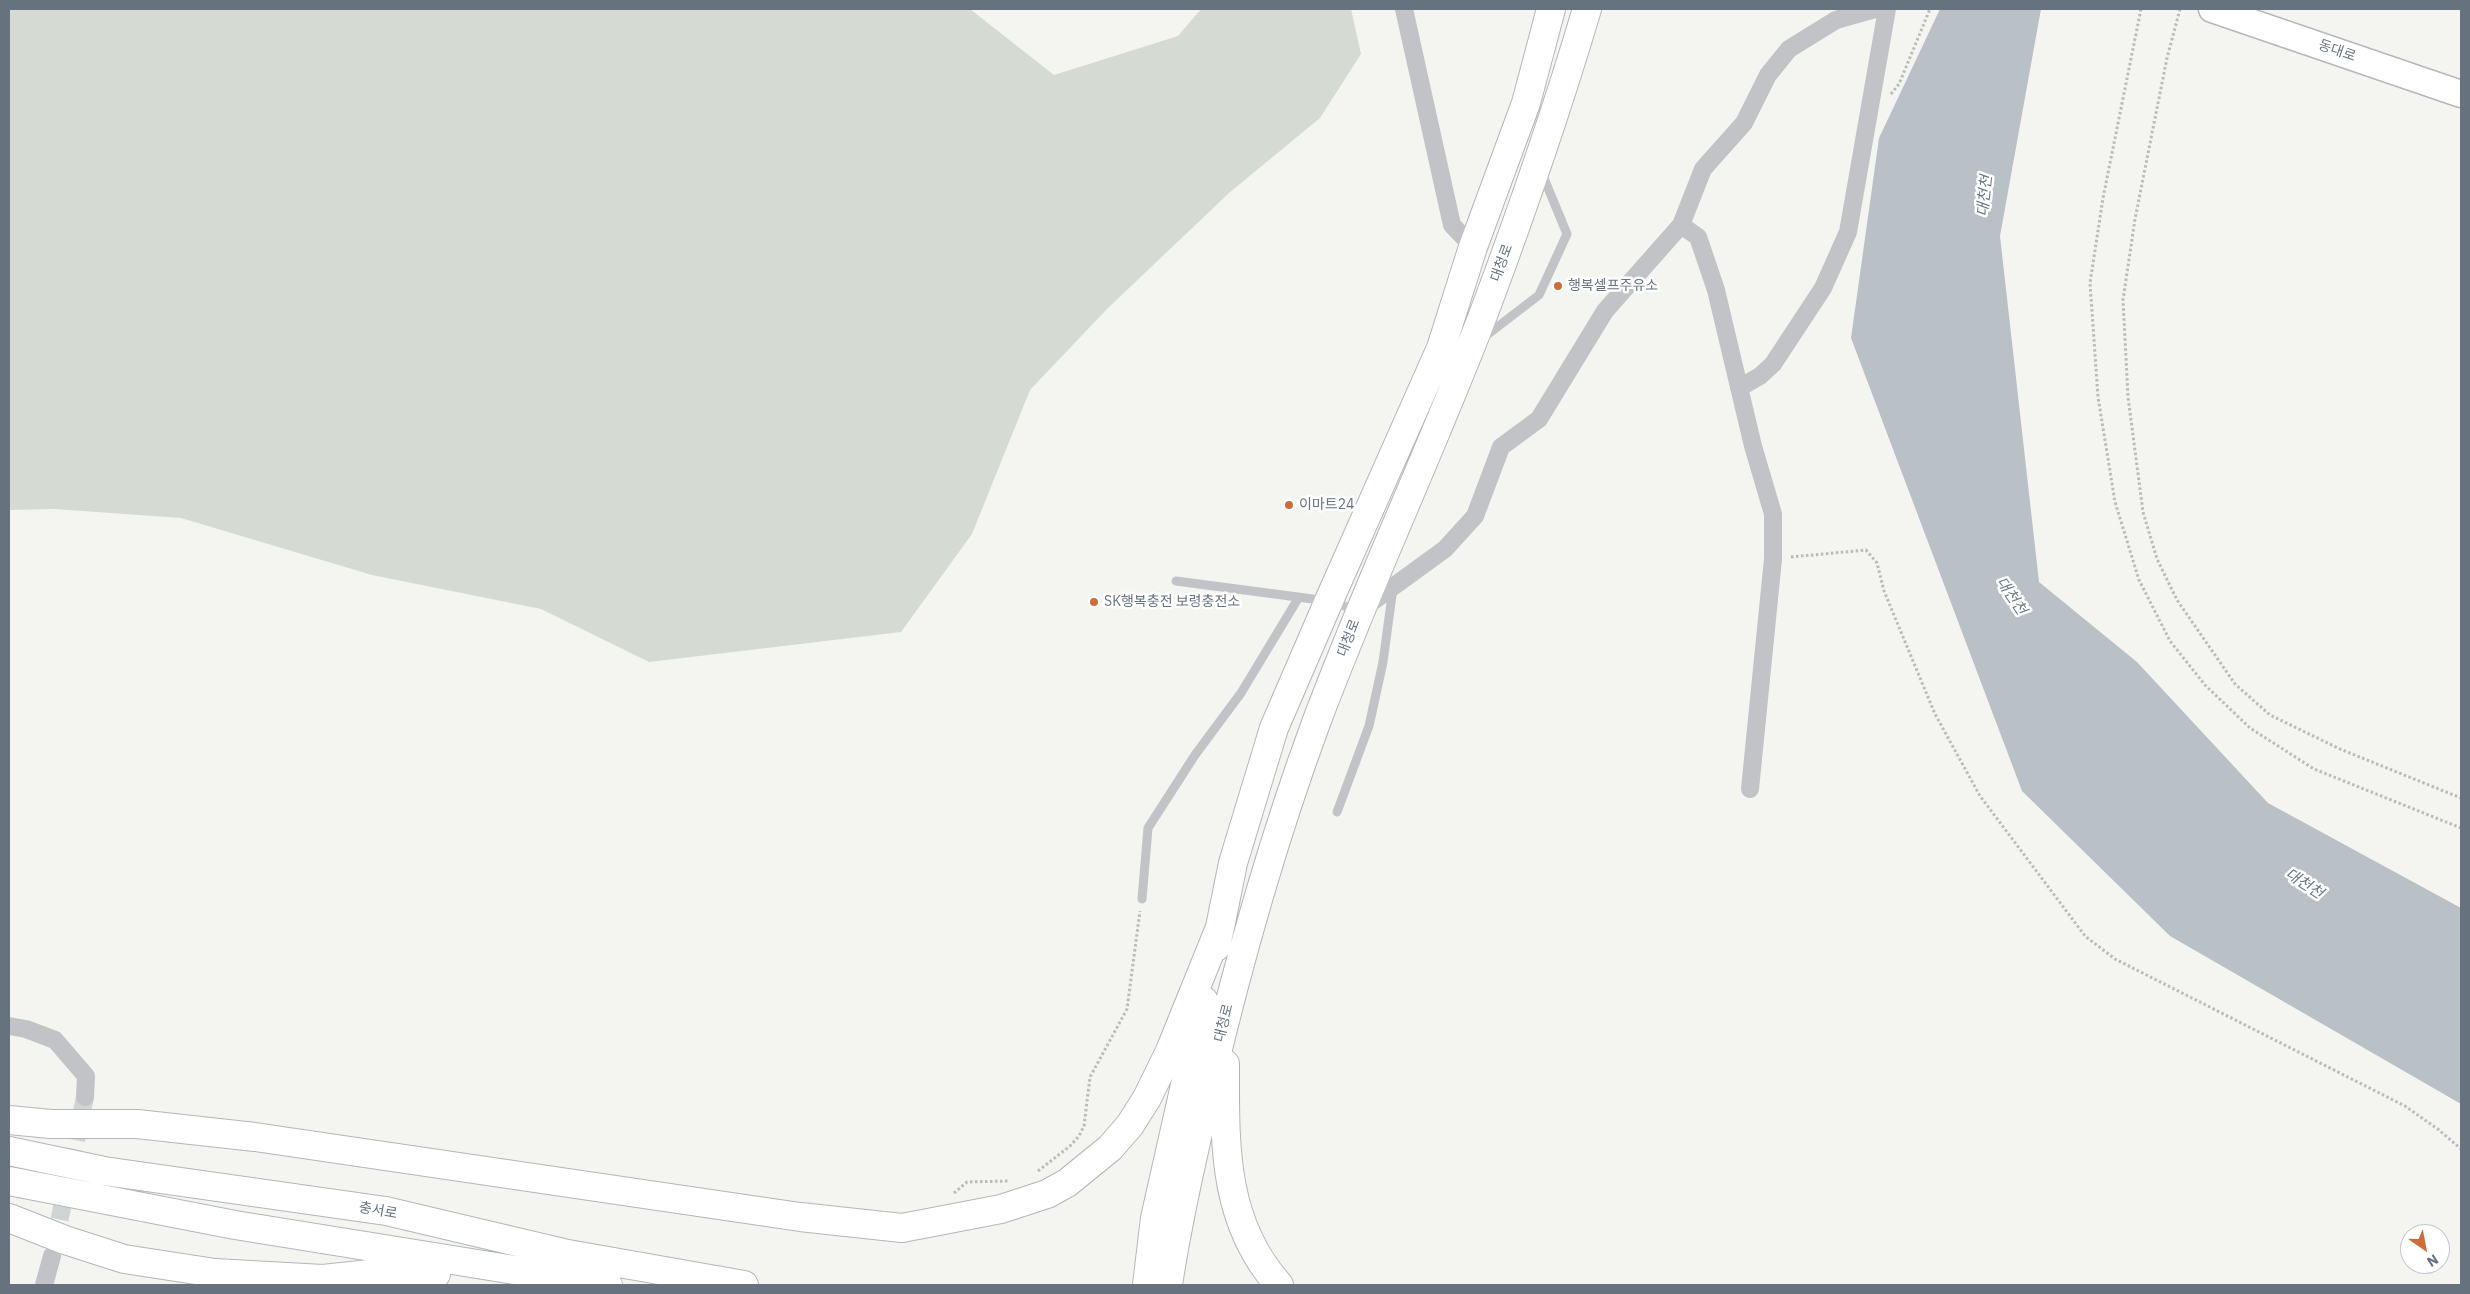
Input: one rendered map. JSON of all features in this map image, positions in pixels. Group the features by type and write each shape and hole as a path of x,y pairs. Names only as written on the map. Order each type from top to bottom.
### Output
{"highway":[{"name":"대청로","path":"1147,1285 1155,1218 1233,863 1274,728 1328,601 1441,348 1473,247 1526,103 1551,9"},
{"name":"대청로","path":"1168,1285 1179,1211 1224,1020 1274,844 1359,611 1469,349 1559,102 1587,9"},
{"path":"9,1120 51,1124 137,1124 255,1137 800,1217 902,1228 1001,1209 1046,1194 1067,1184 1110,1148 1130,1125 1147,1098 1170,1051 1219,930"},
{"path":"1224,1020 1225,1149 1230,1183 1247,1236 1278,1285"},
{"name":"충서로","path":"9,1151 104,1171 386,1211 568,1254 744,1285"},
{"path":"9,1181 235,1225 608,1285"},
{"path":"9,1218 65,1240 124,1258 215,1273 323,1279 407,1270 525,1285"}],"main road":[{"name":"동대로","path":"2212,9 2461,94"}],"street":[{"path":"1404,9 1452,225 1473,247"},
{"path":"1359,611 1445,549 1474,516 1501,447 1539,419 1605,311 1681,225 1703,170 1744,123 1768,75 1789,49 1836,20 1875,9"},
{"path":"1739,388 1760,376 1773,364 1823,288 1848,232 1887,9"},
{"path":"1681,225 1698,237 1716,290 1752,446 1773,514 1773,560 1750,789"},
{"path":"9,1026 26,1029 55,1040 86,1076 85,1097"},
{"path":"44,1285 52,1256"}],"lane":[{"path":"1469,349 1540,295 1567,234 1538,162"},
{"path":"1176,581 1299,596 1328,601 1359,611"},
{"path":"1337,812 1369,726 1383,662 1393,588"},
{"path":"1142,899 1148,828 1195,755 1242,693 1299,596"}],"path":[{"path":"1888,98 1899,84 1930,9"},
{"path":"2141,9 2103,198 2090,283 2098,397 2114,502 2139,580 2170,641 2205,686 2250,728 2314,769 2461,828"},
{"path":"2180,9 2137,210 2123,300 2128,397 2143,512 2157,559 2177,600 2235,684 2270,715 2340,749 2461,798"},
{"path":"1773,560 1866,550 1877,563 1884,591 1935,714 1980,796 2085,936 2115,959 2405,1106 2439,1130 2461,1149"},
{"path":"1036,1172 1070,1146 1079,1136 1084,1126 1090,1077 1127,1009 1142,899"},
{"path":"948,1199 967,1182 1008,1181 1018,1178"}],"shaded area":[{"path":"9,9 970,9 1054,75 1178,36 1201,9 1351,9 1361,54 1320,118 1229,193 1107,309 1030,390 972,534 901,632 649,662 541,609 372,575 181,518 54,509 9,510"}],"water":[{"name":"대천천","path":"1940,9 2041,9 2000,236 2039,582 2137,662 2268,803 2461,908 2461,1104 2170,936 2022,791 1851,338 1879,138"}],"tunnel":[{"path":"54,1246 85,1097"}],"place":[{"name":"행복셀프주유소","path":"1558,286"},
{"name":"이마트24","path":"1289,505"},
{"name":"SK행복충전 보령충전소","path":"1094,602"}]}
